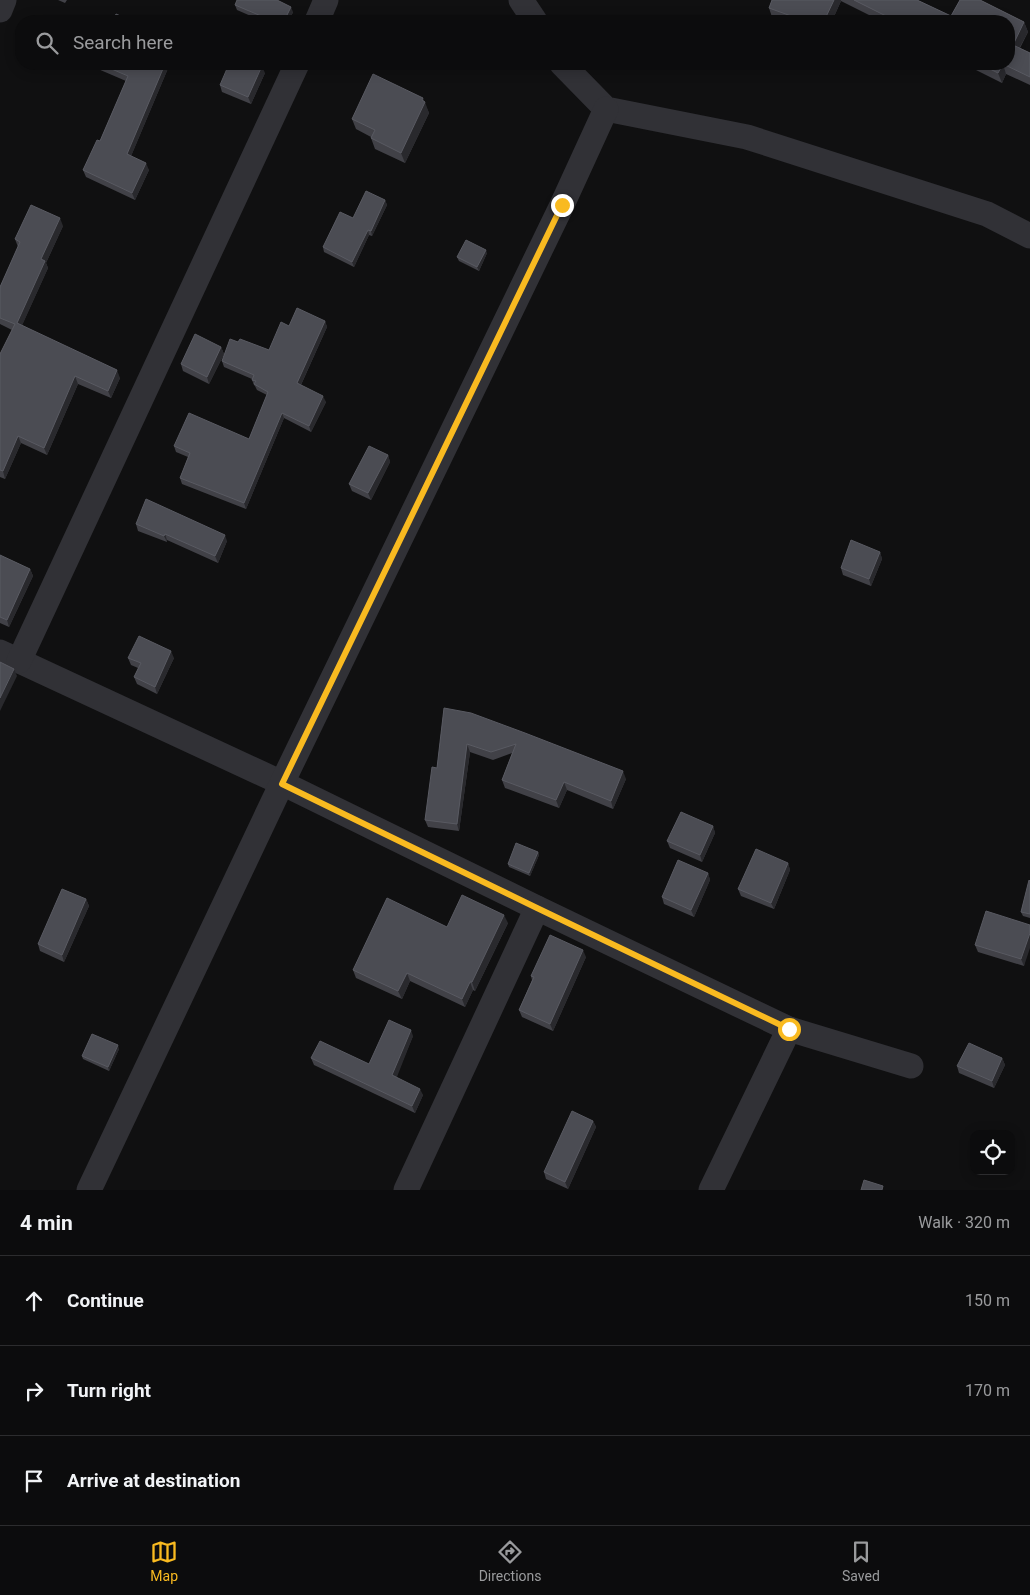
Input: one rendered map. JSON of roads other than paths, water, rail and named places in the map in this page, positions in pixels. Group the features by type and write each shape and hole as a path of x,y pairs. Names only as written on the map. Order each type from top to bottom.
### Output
{"street":[{"path":"0,10 4,0"},
{"path":"319,15 326,0"},
{"path":"521,0 531,15"},
{"path":"294,70 10,657 282,784 789,1029 911,1066"},
{"path":"568,70 606,109 747,137 987,214 1030,236"},
{"path":"89,1190 282,784 562,205 606,109"},
{"path":"406,1190 537,908"},
{"path":"711,1190 789,1029"}]}
